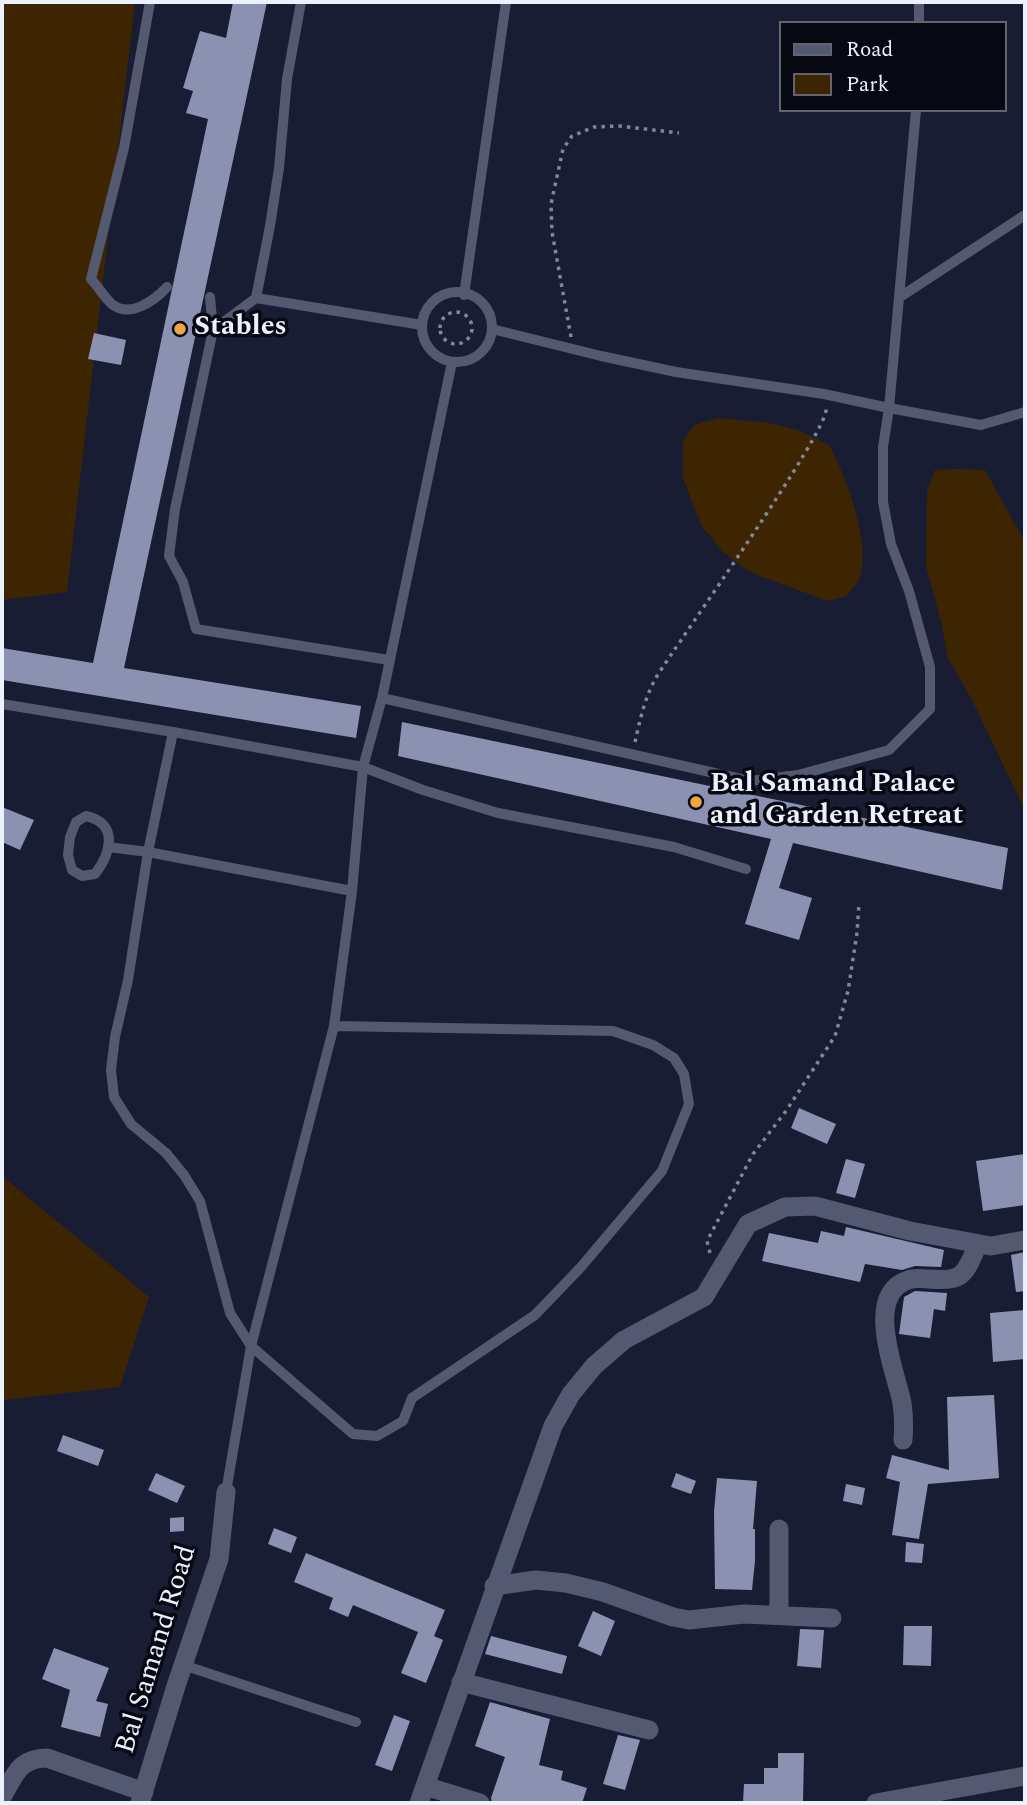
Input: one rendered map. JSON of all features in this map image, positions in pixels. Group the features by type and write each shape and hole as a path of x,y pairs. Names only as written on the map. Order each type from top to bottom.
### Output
{"street":[{"path":"480,1803 422,1795 553,1426 571,1395 594,1366 624,1340 653,1323 688,1308 704,1297 747,1224 785,1207 815,1206 910,1231 991,1246 1025,1240"},
{"path":"903,1440 902,1402 886,1344 885,1311 892,1292 900,1282 912,1278 949,1281 961,1277 978,1244"},
{"name":"Bal Samand Road","path":"142,1798 219,1559 226,1492"},
{"path":"779,1530 779,1614"},
{"path":"494,1586 536,1580 566,1583 603,1592 673,1618 690,1620 779,1614 832,1618"},
{"path":"461,1682 649,1730"},
{"path":"2,1797 23,1764 32,1758 47,1758 142,1798"},
{"path":"876,1803 1025,1776"}],"lane":[{"path":"150,2 124,148 91,279 113,305 126,310 154,302 167,287"},
{"path":"213,330 256,298 272,215 287,79 302,2"},
{"path":"464,295 506,2"},
{"path":"919,2 919,21"},
{"path":"382,698 751,781 825,769 889,750 930,709 930,667 909,592 891,544 883,502 883,447 900,297 916,112"},
{"path":"900,297 1025,215"},
{"path":"453,292 474,296 487,309 492,329 486,346 478,355 469,360 452,362 429,349 422,325 429,306 439,297 453,292"},
{"path":"210,297 213,330 175,509 169,556 183,582 196,629 389,660"},
{"path":"256,298 422,325"},
{"path":"492,329 676,372 824,394 981,425 1025,412"},
{"name":"Bal Samand Road","path":"226,1492 251,1346 334,1026 352,891 363,766 382,698 452,362"},
{"path":"2,704 363,766 423,790 498,813 674,847 747,869"},
{"path":"173,732 148,852 128,980 114,1048 111,1070 114,1097 131,1124 166,1153 200,1201 230,1313 251,1346 354,1434 377,1436 403,1421 412,1398 535,1315 581,1267 663,1171 689,1104 684,1074 674,1058 653,1045 613,1031 334,1026"},
{"path":"86,816 100,819 108,830 108,847 105,861 95,874 82,876 72,870 68,855 70,837 76,822 86,816"},
{"path":"108,847 148,852 352,891"},
{"path":"183,1665 356,1723"}],"path":[{"path":"573,349 552,232 551,204 563,149 572,135 594,127 619,126 679,133"},
{"path":"454,312 465,315 471,324 470,335 462,343 453,344 441,333 443,319 454,312"},
{"path":"633,755 641,715 656,678 814,441 827,414 824,394"},
{"path":"716,1278 707,1241 718,1218 753,1154 786,1111 835,1036 848,991 858,933 859,903"}],"green space":[{"path":"2,2 135,2 67,592 2,600"},
{"path":"719,418 769,423 798,430 829,445 849,490 862,542 860,576 847,596 828,601 757,575 722,551 701,525 683,478 683,441 694,425"},
{"path":"935,470 985,470 1025,542 1025,810 973,702 947,656 942,625 926,566 927,492"},
{"path":"2,1176 149,1297 120,1387 2,1400"}],"building":[{"path":"233,2 267,2 124,668 361,706 356,738 2,680 2,648 93,663 208,119 186,113 193,91 183,88 200,31 226,38"},
{"path":"94,333 126,340 121,365 88,359"},
{"name":"Bal Samand Palace and Garden Retreat","path":"402,722 1008,848 1002,890 793,843 779,888 812,898 799,940 745,924 771,839 398,756"},
{"path":"2,807 34,820 20,850 2,842"},
{"path":"799,1108 836,1124 827,1144 791,1128"},
{"path":"1025,1154 1025,1205 983,1211 976,1161"},
{"path":"846,1159 865,1164 855,1198 836,1193"},
{"path":"846,1227 944,1250 941,1267 915,1266 902,1270 865,1264 860,1282 762,1261 769,1233 818,1243 821,1231 844,1236"},
{"path":"1025,1252 1025,1291 1016,1292 1011,1255"},
{"path":"915,1291 947,1293 945,1311 934,1309 930,1338 899,1334 904,1297"},
{"path":"1025,1310 1025,1359 993,1362 990,1313"},
{"path":"994,1395 999,1478 928,1484 919,1539 892,1535 900,1482 886,1478 892,1455 949,1470 947,1397"},
{"path":"63,1435 104,1450 98,1466 57,1451"},
{"path":"156,1473 185,1486 177,1503 148,1490"},
{"path":"676,1473 696,1481 691,1494 671,1487"},
{"path":"717,1478 757,1481 752,1590 715,1589 714,1512"},
{"path":"846,1484 865,1488 862,1505 843,1501"},
{"path":"184,1517 184,1531 170,1532 170,1518"},
{"path":"274,1528 297,1537 291,1553 268,1544"},
{"path":"906,1542 924,1544 922,1563 905,1562"},
{"path":"306,1553 445,1610 434,1636 443,1640 426,1683 401,1673 418,1632 353,1605 348,1617 329,1609 333,1598 294,1582"},
{"path":"593,1611 615,1621 601,1656 578,1646"},
{"path":"904,1626 932,1626 931,1666 903,1665"},
{"path":"800,1629 824,1630 821,1668 797,1666"},
{"path":"491,1636 567,1656 562,1674 485,1654"},
{"path":"54,1648 109,1668 96,1701 108,1704 100,1737 61,1727 70,1690 42,1679"},
{"path":"490,1702 550,1719 539,1765 563,1771 561,1780 587,1788 582,1803 492,1803 491,1798 505,1757 475,1746"},
{"path":"394,1715 410,1721 392,1771 375,1765"},
{"path":"618,1735 640,1740 625,1790 603,1784"},
{"path":"778,1753 804,1753 803,1803 743,1803 744,1784 764,1784 764,1768 778,1768"}],"place":[{"name":"Stables","path":"180,329"},
{"name":"Bal Samand Palace and Garden Retreat","path":"696,802"}]}
